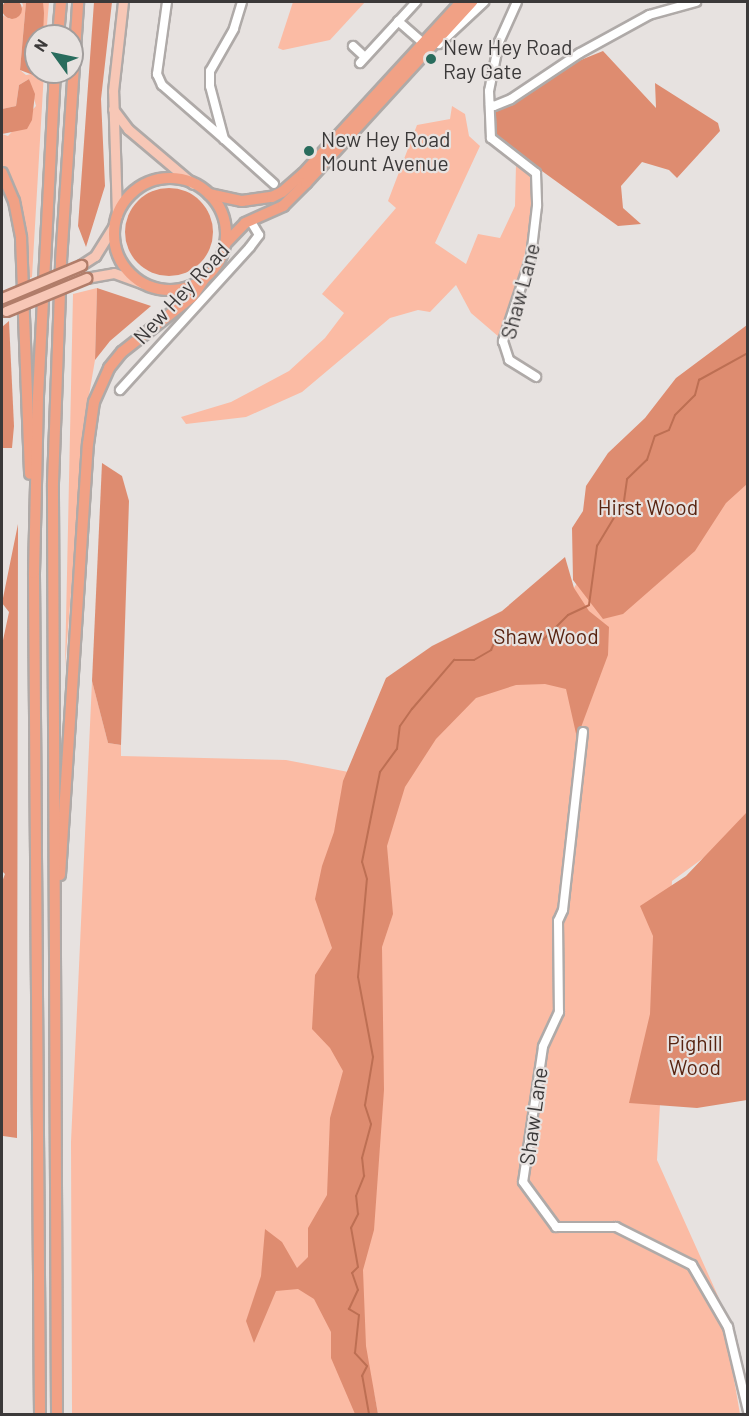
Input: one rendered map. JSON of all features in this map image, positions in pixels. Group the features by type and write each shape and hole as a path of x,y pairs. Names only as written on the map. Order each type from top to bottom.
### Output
{"highway":[{"path":"59,24 61,2"},
{"path":"57,1414 53,483 61,261 78,2"},
{"path":"208,194 235,201 272,197 303,174 461,2"},
{"name":"New Hey Road","path":"225,244 250,220 283,206 472,2"},
{"path":"34,573 39,384 54,84"},
{"path":"2,173 14,201 21,238 34,573 40,1414"},
{"path":"54,965 88,444 94,402 109,368 122,352 192,297 220,258 225,244 221,212 208,194 194,184 167,178 153,181 125,200 116,220 118,256 142,283 172,290 205,278"},
{"path":"235,201 250,220"}],"main road":[{"path":"2,298 81,265 95,256 116,220 113,109 123,2"},
{"path":"113,109 128,129 194,184"},
{"name":"New Hey Road","path":"4,312 86,278 114,273 142,283"}],"street":[{"path":"167,2 157,74 162,85 274,184"},
{"path":"224,139 210,86 210,71 234,29 242,2"},
{"path":"353,46 362,60 416,2"},
{"name":"New Hey Road","path":"395,85 484,2"},
{"path":"518,2 499,42 490,104 494,106 511,99 649,15 696,2"},
{"path":"398,21 423,43"},
{"name":"Shaw Lane","path":"490,104 491,138 536,173 537,206 531,257 503,341 509,360 536,377"},
{"name":"New Hey Road","path":"120,390 250,248 259,235 250,220"},
{"name":"Shaw Lane","path":"583,732 564,899 558,921 559,1012 543,1047 523,1182 556,1227 616,1227 692,1264 728,1328 747,1412"}],"green space":[{"path":"12,-1 19,2 22,9 19,16 12,19 5,16 2,9 5,2"},
{"path":"22,2 26,2 20,70 24,73 24,82 19,85 16,106 2,109 2,15 10,19 23,6"},
{"path":"26,2 43,2 44,24 24,24"},
{"path":"43,2 49,2 47,24 43,24"},
{"path":"94,2 112,2 101,99 105,186 86,247 78,226"},
{"path":"293,2 365,2 330,40 283,50 278,48"},
{"path":"24,25 24,72 20,70"},
{"path":"603,51 656,108 655,83 718,123 720,131 677,178 669,170 642,162 621,186 623,208 641,224 618,226 495,137 496,111 513,105 566,66"},
{"path":"24,82 24,84 31,84 35,94 32,120 27,129 2,134 2,109 16,106 19,85"},
{"path":"30,84 43,84 32,277 25,280 2,166 2,134 8,136 36,106"},
{"path":"452,106 465,114 469,136 480,146 435,243 466,264 478,234 500,238 515,206 516,164 534,175 534,204 524,258 499,337 471,313 456,285 430,312 418,310 390,318 302,392 246,417 186,424 181,417 231,402 289,371 325,338 344,313 322,294 396,208 388,201 417,125 450,119"},
{"path":"169,188 194,195 206,207 213,232 206,257 194,269 169,276 144,269 132,257 125,232 132,207 144,195"},
{"path":"97,288 95,360 85,419 65,667 73,294"},
{"path":"97,288 151,306 110,341 95,360"},
{"path":"9,321 14,426 12,448 2,448 2,327"},
{"name":"Hirst Wood","path":"747,325 747,484 726,503 695,551 623,614 603,619 573,580 572,528 583,511 586,486 608,453 645,418 676,378"},
{"path":"747,372 747,826 672,881 657,1160 735,1334 730,1356 740,1414 378,1414 374,1393 354,1414 72,1414 71,1142 92,681 108,743 121,745 121,756 286,760 359,774 564,603 706,387"},
{"path":"102,463 122,476 129,501 121,745 108,743 92,681"},
{"path":"18,524 17,1138 3,1136 2,882 5,874 2,871 2,645 9,612 2,603"},
{"name":"Shaw Wood","path":"565,557 574,588 589,611 609,627 608,655 577,738 566,689 545,684 516,685 476,698 436,739 405,787 387,846 393,914 382,947 384,1090 374,1230 363,1270 366,1346 378,1414 355,1414 331,1358 331,1332 314,1299 298,1289 276,1291 254,1343 246,1321 261,1276 265,1229 282,1242 297,1268 308,1257 308,1228 327,1195 330,1118 343,1071 330,1048 312,1029 315,975 332,948 315,899 322,866 334,832 343,781 386,678 432,646 502,611"},
{"name":"Pighill Wood","path":"747,812 747,1100 697,1108 629,1103 650,1014 653,936 640,906 686,876"}],"waterway":[{"path":"369,1414 362,1376 367,1366 355,1353 359,1315 349,1309 358,1290 352,1273 358,1267 351,1228 358,1214 356,1196 364,1176 362,1158 371,1124 365,1105 373,1057 358,977 367,879 362,862 380,772 397,749 400,726 454,660 474,660 491,650 495,641 507,638 544,639 568,615 589,605 597,546 624,501 627,479 647,460 655,436 669,430 675,415 695,395 699,380 748,353"}],"place":[{"name":"New Hey Road Ray Gate","path":"431,59"},
{"name":"New Hey Road Mount Avenue","path":"309,151"}]}
